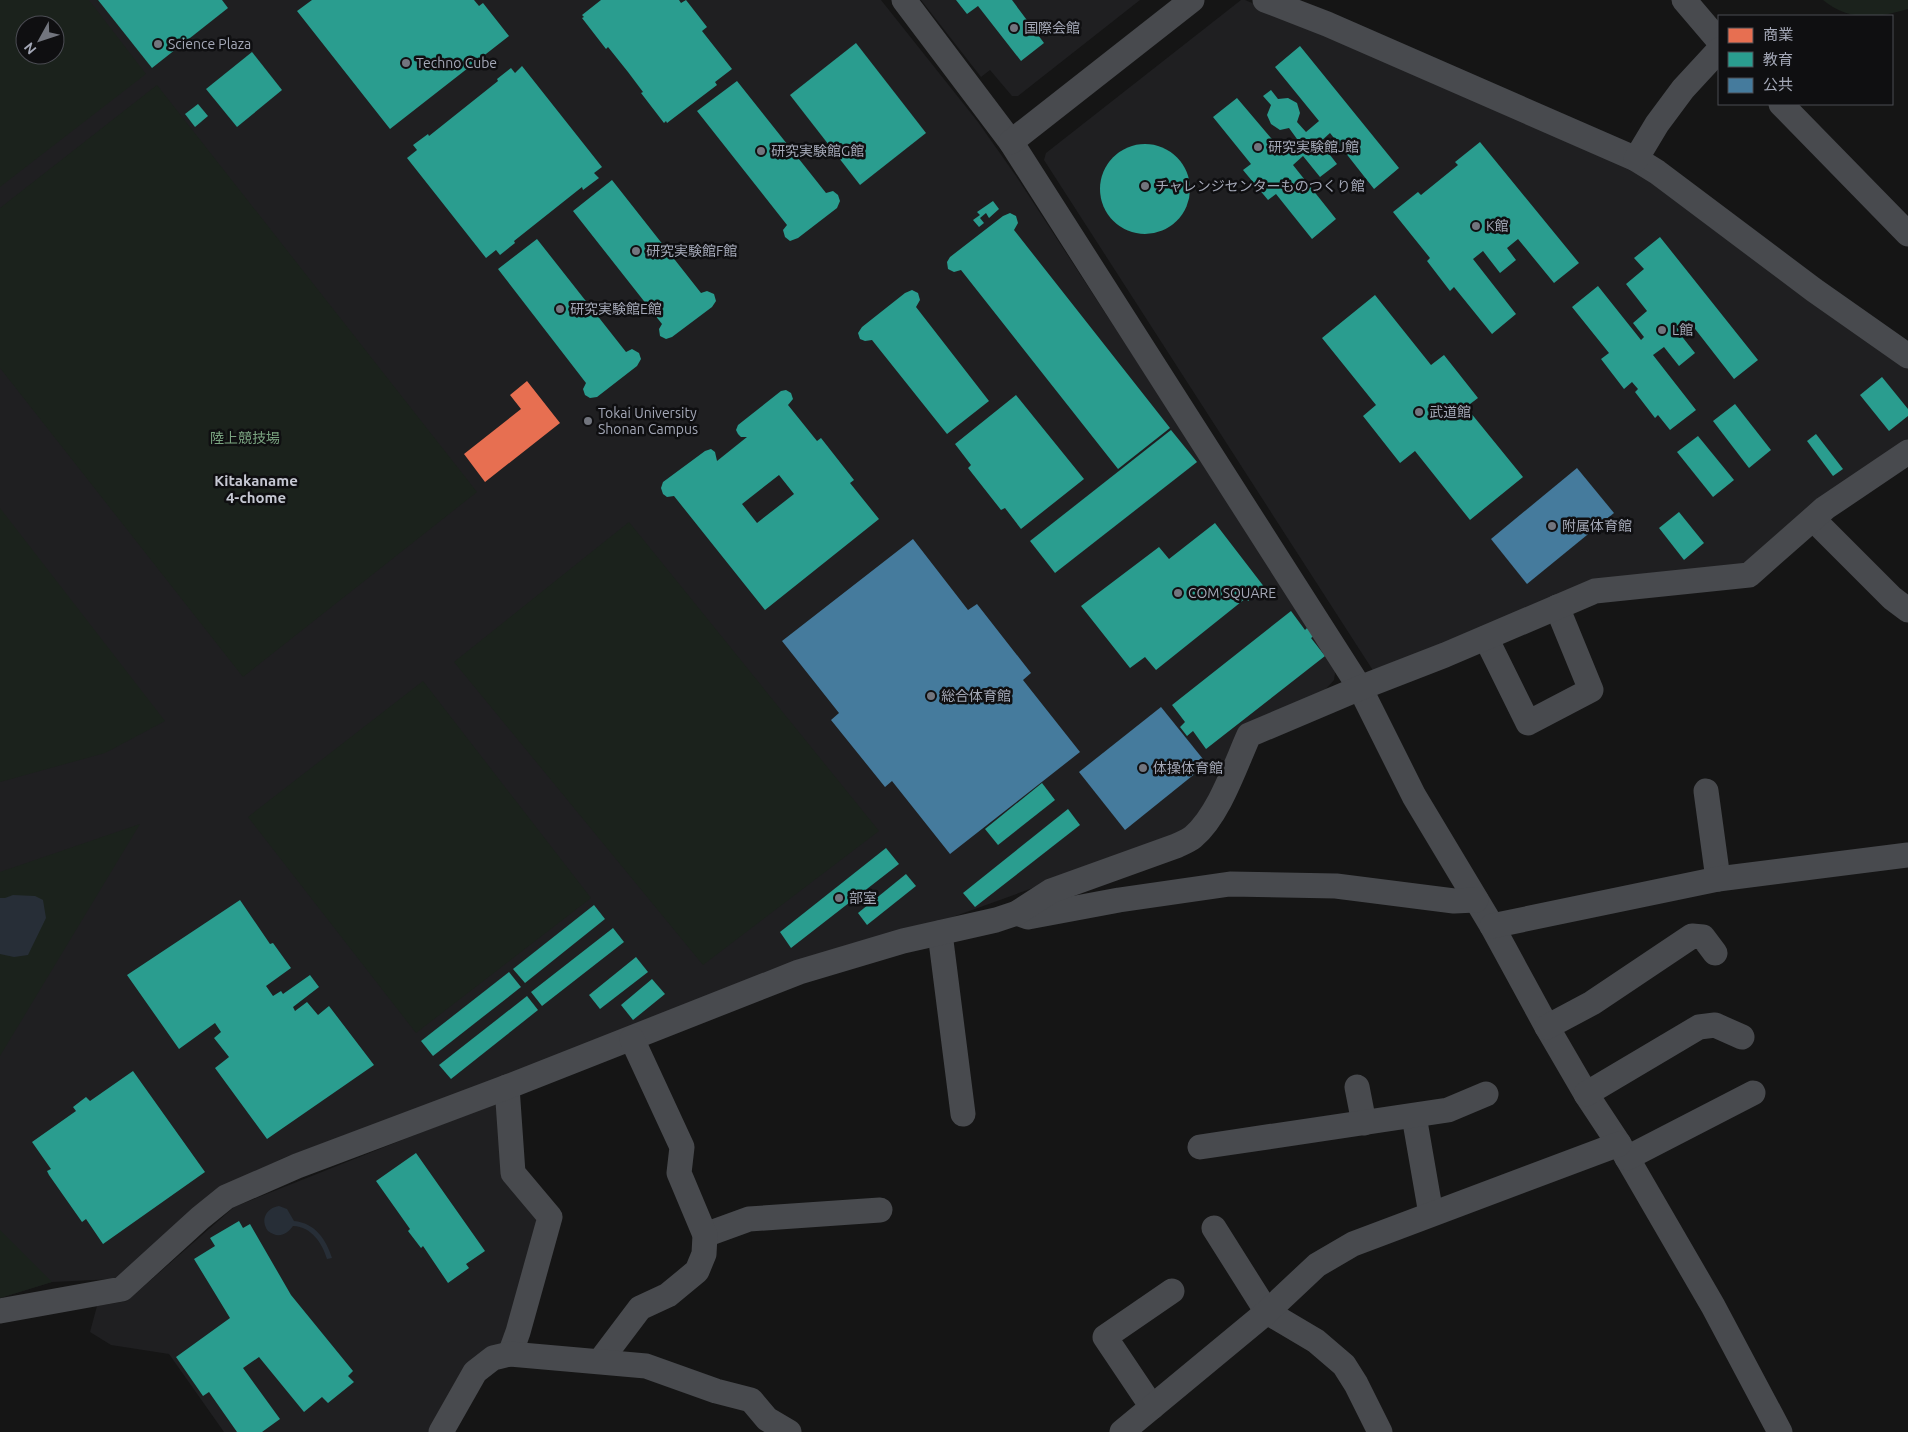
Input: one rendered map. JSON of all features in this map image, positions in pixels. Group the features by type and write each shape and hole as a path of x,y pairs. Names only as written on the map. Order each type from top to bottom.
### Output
{"street":[{"path":"904,0 1011,142 1360,688 1414,796 1492,926 1586,1094 1623,1151 1713,1306 1780,1432"},
{"path":"1011,142 1192,0"},
{"path":"1265,0 1328,24 1636,159 1657,172 1814,290 1908,356"},
{"path":"1684,0 1718,40"},
{"path":"1636,159 1657,124 1683,89 1718,51"},
{"path":"1782,105 1908,234"},
{"path":"0,1311 122,1289 226,1197 297,1166 632,1039 799,972 903,941 996,920 1017,913 1051,891 1150,857 1192,838 1203,827 1215,810 1249,735 1360,688 1445,656 1595,591 1749,575 1825,508 1908,452"},
{"path":"1813,519 1892,598 1908,610"},
{"path":"1486,638 1528,723 1591,690 1557,607"},
{"path":"1706,791 1718,879"},
{"path":"1492,926 1718,879 1908,855"},
{"path":"1017,913 1028,917 1119,900 1230,884 1336,886 1454,901 1476,900"},
{"path":"940,933 963,1114"},
{"path":"1547,1027 1592,1003 1692,936 1704,937 1715,953"},
{"path":"1586,1094 1699,1027 1715,1025 1742,1037"},
{"path":"600,1361 640,1308 668,1295 697,1272 704,1254 704,1234 678,1173 682,1147 632,1039"},
{"path":"507,1087 513,1173 550,1217 518,1332 510,1354"},
{"path":"1357,1087 1364,1123"},
{"path":"1122,1432 1267,1312 1317,1265 1353,1244 1431,1214 1623,1151 1754,1093"},
{"path":"1200,1146 1448,1110 1486,1094"},
{"path":"1414,1116 1431,1214"},
{"path":"704,1234 749,1219 880,1210"},
{"path":"1214,1228 1267,1312 1316,1340 1344,1365 1356,1384 1380,1432"},
{"path":"1152,1407 1105,1337 1172,1291"},
{"path":"441,1432 475,1372 493,1358 510,1354 646,1366 716,1391 751,1400 767,1419 789,1432"}],"shaded area":[{"name":"Tokai University Shonan Campus","path":"0,0 881,0 978,122 1016,176 1336,667 1334,680 1325,690 1247,729 1192,825 1144,848 286,1157 218,1189 116,1279 52,1282 0,1298"},
{"path":"921,0 1140,0 1018,96 1012,96 990,70 981,77"},
{"path":"1241,0 1245,0 1631,161 1908,362 1908,448 1752,564 1590,584 1374,672 1044,160 1046,153"},
{"path":"13,895 35,896 43,900 46,918 28,955 14,957 0,954 0,898"},
{"path":"505,1099 507,1156 549,1210 527,1330 441,1432 224,1432 169,1354 111,1345 90,1332 97,1306 127,1301 234,1207"},
{"path":"279,1206 287,1209 294,1221 308,1225 319,1233 332,1258 327,1259 319,1242 306,1229 293,1226 281,1235 275,1235 268,1231 265,1223 266,1215 271,1209"}],"green space":[{"path":"0,0 89,0 146,74 0,187"},
{"path":"1823,0 1908,0 1908,9 1880,15 1853,15 1833,7"},
{"name":"陸上競技場","path":"157,85 477,492 243,677 0,368 0,208"},
{"path":"0,508 165,721 105,753 0,782"},
{"path":"629,522 879,831 703,965 454,662"},
{"path":"423,681 591,898 416,1033 248,817"},
{"path":"140,824 0,1056 0,872"},
{"path":"0,1230 52,1282 0,1298"}],"building: 商業":[{"path":"527,381 560,423 485,482 464,454 521,409 510,395"}],"building: 教育":[{"name":"Science Plaza","path":"98,0 222,0 228,8 152,68"},
{"name":"Techno Cube","path":"312,0 474,0 479,6 483,3 509,36 390,129 297,11"},
{"path":"601,0 679,0 681,3 686,0 707,27 702,31 732,69 715,82 717,85 667,123 666,121 664,123 628,72 608,47 606,49 582,18 584,17 582,15"},
{"name":"国際会館","path":"956,0 1012,0 1044,43 1021,61 978,6 967,14"},
{"path":"856,43 926,133 860,185 790,95"},
{"name":"研究実験館J館","path":"1300,46 1399,168 1374,189 1330,133 1320,142 1337,164 1320,177 1303,156 1293,165 1336,219 1312,239 1276,194 1268,200 1243,170 1251,164 1213,117 1237,98 1282,151 1297,139 1289,128 1280,130 1271,124 1267,115 1271,105 1263,96 1271,90 1278,99 1288,98 1297,103 1300,113 1297,122 1306,132 1319,121 1275,67"},
{"path":"252,52 282,90 237,127 206,89"},
{"path":"522,66 602,167 594,173 599,178 583,190 582,187 514,241 515,243 500,255 496,250 486,258 407,158 417,150 413,145 428,134 429,136 498,81 497,79 511,68 515,73"},
{"name":"研究実験館G館","path":"737,81 826,193 833,191 838,195 840,201 837,208 798,238 790,241 785,237 783,230 787,225 697,111"},
{"path":"198,104 208,116 195,127 185,114"},
{"name":"K館","path":"1480,142 1579,263 1554,283 1518,239 1507,248 1516,260 1500,273 1483,251 1473,259 1516,314 1492,334 1454,287 1450,291 1427,261 1430,258 1393,212 1418,192 1421,195 1458,165 1455,162"},
{"name":"チャレンジセンターものつくり館","path":"1136,144 1154,144 1170,151 1183,164 1190,180 1190,198 1183,214 1170,227 1154,234 1136,234 1120,227 1107,214 1100,198 1100,180 1107,164 1120,151"},
{"name":"研究実験館F館","path":"612,180 701,293 707,291 714,294 716,301 712,307 672,337 666,339 660,336 659,329 662,324 573,211"},
{"path":"993,201 999,209 989,218 986,213 980,218 984,223 979,227 973,220 980,215 977,212"},
{"path":"1010,213 1016,216 1018,223 1014,230 1170,428 1118,469 961,270 954,272 948,269 947,262 950,257 1003,216"},
{"name":"L館","path":"1660,237 1758,360 1734,379 1692,325 1680,334 1695,353 1679,366 1664,347 1653,355 1696,410 1670,430 1658,415 1655,418 1635,392 1638,389 1632,382 1624,389 1601,359 1609,353 1572,307 1598,286 1641,340 1644,337 1633,323 1647,311 1626,284 1644,269 1634,258"},
{"name":"研究実験館E館","path":"537,239 626,352 632,349 639,353 641,359 637,366 597,397 590,398 585,395 583,389 586,383 498,269"},
{"path":"912,290 918,293 920,300 916,307 989,401 947,434 872,340 865,341 860,339 858,333 862,327 905,293"},
{"name":"武道館","path":"1375,295 1431,365 1444,355 1478,398 1466,407 1523,477 1470,520 1415,451 1400,463 1363,416 1376,405 1322,338"},
{"path":"1882,377 1908,409 1908,416 1889,431 1860,395"},
{"path":"786,390 791,393 793,399 788,405 817,441 821,438 854,480 850,483 879,519 765,610 674,496 667,497 663,494 661,488 663,482 705,451 711,449 715,452 717,461 747,437 741,437 738,434 736,430 738,425 781,391","holes":["779,475 794,494 757,523 742,504"]},
{"path":"1016,395 1084,479 1021,529 1005,508 1001,510 968,468 971,465 955,444"},
{"path":"1735,404 1771,450 1749,468 1713,421"},
{"path":"1171,430 1197,462 1055,573 1030,541"},
{"path":"1816,434 1843,469 1833,476 1807,441"},
{"path":"1698,436 1734,480 1713,497 1677,452"},
{"path":"1679,512 1704,543 1684,560 1659,528"},
{"name":"COM SQUARE","path":"1215,523 1265,588 1248,601 1246,598 1156,670 1145,657 1130,668 1081,606 1159,547 1169,559"},
{"path":"1291,611 1305,630 1307,628 1314,636 1311,638 1325,656 1206,749 1193,731 1187,736 1180,727 1185,722 1172,705"},
{"path":"1042,783 1055,800 998,845 985,829"},
{"path":"1068,809 1080,825 975,907 963,893"},
{"name":"部室","path":"886,848 899,864 791,948 780,932"},
{"name":"部室","path":"906,874 916,886 867,925 858,913"},
{"path":"240,900 270,944 273,943 291,968 266,986 273,996 281,991 283,994 310,975 319,987 293,1007 295,1011 307,1002 318,1015 329,1006 374,1065 267,1139 215,1068 229,1057 214,1038 221,1032 215,1023 179,1049 127,975"},
{"path":"594,905 605,919 525,983 513,969"},
{"path":"613,928 624,942 542,1006 531,992"},
{"path":"636,957 648,972 600,1009 589,995"},
{"path":"509,972 521,987 433,1056 421,1041"},
{"path":"652,979 665,994 633,1020 621,1005"},
{"path":"527,996 538,1010 451,1079 439,1065"},
{"path":"133,1071 205,1172 103,1244 86,1219 82,1222 49,1175 47,1171 51,1169 32,1142 76,1111 73,1107 86,1097 90,1101"},
{"path":"416,1153 485,1251 466,1264 469,1268 448,1283 423,1246 421,1248 408,1231 410,1229 376,1181"},
{"path":"239,1221 243,1228 250,1224 291,1295 353,1371 348,1376 354,1382 328,1403 322,1397 304,1412 259,1357 243,1368 280,1419 262,1432 237,1432 209,1392 203,1396 176,1357 230,1318 194,1259 215,1246 210,1238"}],"building: 公共":[{"name":"附属体育館","path":"1577,468 1614,513 1527,584 1491,539"},
{"name":"総合体育館","path":"913,539 968,610 977,604 1031,673 1023,680 1080,752 950,854 892,781 885,787 831,720 839,713 782,641"},
{"name":"体操体育館","path":"1161,707 1207,764 1125,830 1079,772"}],"place":[{"name":"国際会館","path":"1014,28"},
{"name":"Science Plaza","path":"158,44"},
{"name":"Techno Cube","path":"406,63"},
{"name":"研究実験館J館","path":"1258,147"},
{"name":"研究実験館G館","path":"761,151"},
{"name":"チャレンジセンターものつくり館","path":"1145,186"},
{"name":"K館","path":"1476,226"},
{"name":"研究実験館F館","path":"636,251"},
{"name":"研究実験館E館","path":"560,309"},
{"name":"L館","path":"1662,330"},
{"name":"武道館","path":"1419,412"},
{"name":"Tokai University Shonan Campus","path":"588,421"},
{"name":"附属体育館","path":"1552,526"},
{"name":"COM SQUARE","path":"1178,593"},
{"name":"総合体育館","path":"931,696"},
{"name":"体操体育館","path":"1143,768"},
{"name":"部室","path":"839,898"}],"district":[{"name":"Kitakaname 4-chome","path":"256,488"}]}
